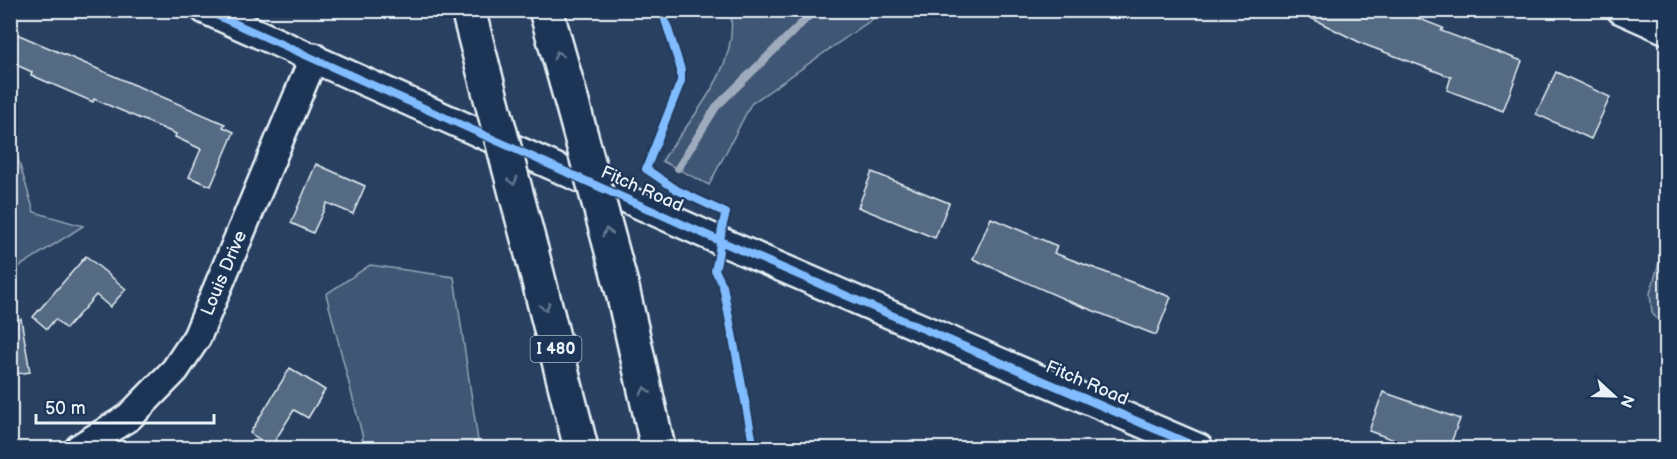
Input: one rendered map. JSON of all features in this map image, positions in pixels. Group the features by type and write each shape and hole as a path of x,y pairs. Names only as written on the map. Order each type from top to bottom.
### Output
{"highway":[{"name":"I 480","path":"468,10 581,448"},
{"path":"546,10 622,288 658,448"}],"street":[{"name":"Fitch Road","path":"205,10 720,241 1199,448"},
{"path":"1621,10 1666,30"},
{"name":"Louis Drive","path":"79,448 129,417 175,370 197,337 314,57"}],"shaded area":[{"path":"730,11 884,11 751,104 709,185 662,161 699,109 721,71 728,52 731,32"},
{"path":"10,148 16,152 34,212 83,226 11,272"},
{"path":"1666,240 1666,330 1652,313 1650,293"},
{"path":"370,265 454,277 479,448 357,448 363,438 326,294"}],"building":[{"path":"1295,10 1397,10 1443,28 1441,31 1522,61 1503,111 1447,90 1451,77 1363,44"},
{"path":"10,31 225,124 223,127 234,132 211,186 189,177 201,149 175,137 176,134 94,99 93,102 31,75 32,72 10,62"},
{"path":"1556,72 1610,97 1591,139 1536,114"},
{"path":"316,164 365,186 353,214 327,203 313,233 291,223"},
{"path":"872,172 949,203 935,238 858,207"},
{"path":"991,218 1057,246 1054,253 1171,297 1156,335 1071,302 973,259"},
{"path":"86,256 126,289 110,307 96,295 66,329 55,319 47,329 33,317"},
{"path":"21,319 30,372 10,375 10,320"},
{"path":"290,368 325,390 308,418 294,410 271,447 250,433"},
{"path":"1383,392 1460,419 1449,448 1417,448 1369,431"}],"waterway":[{"path":"678,168 716,107 815,10"}],"cycle path":[{"path":"205,10 720,241 1199,448"},
{"path":"662,10 681,70 681,81 646,169 677,190 726,213 715,270 723,286 754,448"}]}
